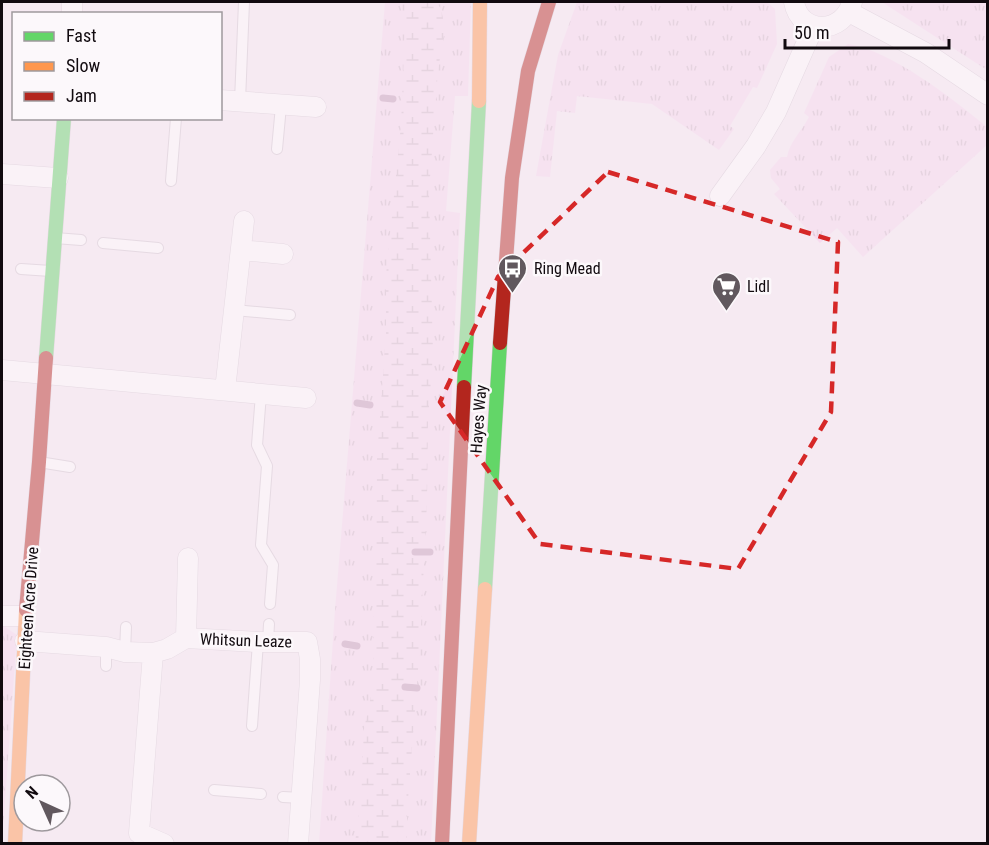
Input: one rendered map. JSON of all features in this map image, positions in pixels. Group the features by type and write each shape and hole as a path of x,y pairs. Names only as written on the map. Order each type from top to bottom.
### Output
{"street":[{"name":"Hayes Way","path":"442,843 471,208 479,106 480,2"},
{"name":"Hayes Way","path":"469,843 512,178 528,71 549,2"},
{"path":"794,2 799,15 814,26 828,27 840,22 851,7 926,53 987,95"},
{"path":"720,196 756,147 776,112 814,26"},
{"path":"230,100 316,107"},
{"name":"Eighteen Acre Drive","path":"15,843 25,616 39,462 51,271 64,120"},
{"path":"2,174 58,178"},
{"path":"225,390 244,221"},
{"path":"240,250 283,254"},
{"path":"2,370 45,372 306,398"},
{"path":"186,638 188,558"},
{"path":"2,616 25,616"},
{"name":"Whitsun Leaze","path":"25,641 112,655 153,653 167,649 186,638 265,636 307,642 310,680 305,728 306,752 293,797 298,843"},
{"path":"153,653 151,735 139,833 164,843"}],"lane":[{"path":"230,100 244,2"},
{"path":"277,149 281,105"},
{"path":"171,181 176,120"},
{"path":"55,237 81,240"},
{"path":"103,243 158,248"},
{"path":"21,269 51,271"},
{"path":"234,310 290,315"},
{"path":"261,394 257,445 267,466 261,545 273,565 270,604"},
{"path":"39,462 70,467"},
{"path":"112,655 126,627"},
{"path":"252,726 265,636"},
{"path":"214,790 261,794"}],"highlighted area":[{"path":"608,172 838,242 831,412 738,569 540,544 440,402 498,277"}],"green space":[{"path":"385,2 471,2 468,96 455,96 446,211 460,213 431,843 319,844 335,610"},
{"path":"406,2 436,2 441,9 445,28 438,70 429,192 433,354 428,419 427,502 420,645 407,813 407,843 355,843 361,795 364,729 374,682 377,458 386,334 386,275 401,125"},
{"path":"577,2 767,2 775,9 777,44 757,88 753,87 730,126 734,129 719,150 652,104 577,96 575,113 557,111 550,177 536,176 558,55"},
{"path":"882,2 987,2 987,70 888,6"},
{"path":"848,44 865,48 902,66 940,90 987,127 987,145 863,257 837,228 820,243 774,194 780,189 771,178 770,170 781,157 787,157 793,141 809,117 804,113 829,57"},
{"path":"2,625 17,635 2,843"}],"waterway":[{"path":"383,98 393,99"},
{"path":"357,403 370,405"},
{"path":"415,552 430,552"},
{"path":"345,644 357,646"},
{"path":"405,687 417,688"}],"traffic: fast":[{"path":"464,387 479,101"},
{"path":"46,358 64,120"},
{"path":"485,589 500,343"}],"traffic: slow":[{"path":"479,101 480,2"},
{"path":"469,844 485,589"},
{"path":"15,844 26,610"}],"traffic: jam":[{"path":"500,343 512,178 528,71 549,2"},
{"path":"26,610 46,358"},
{"path":"442,844 464,387"}],"place":[{"name":"Ring Mead","path":"513,294"},
{"name":"Lidl","path":"726,312"}]}
